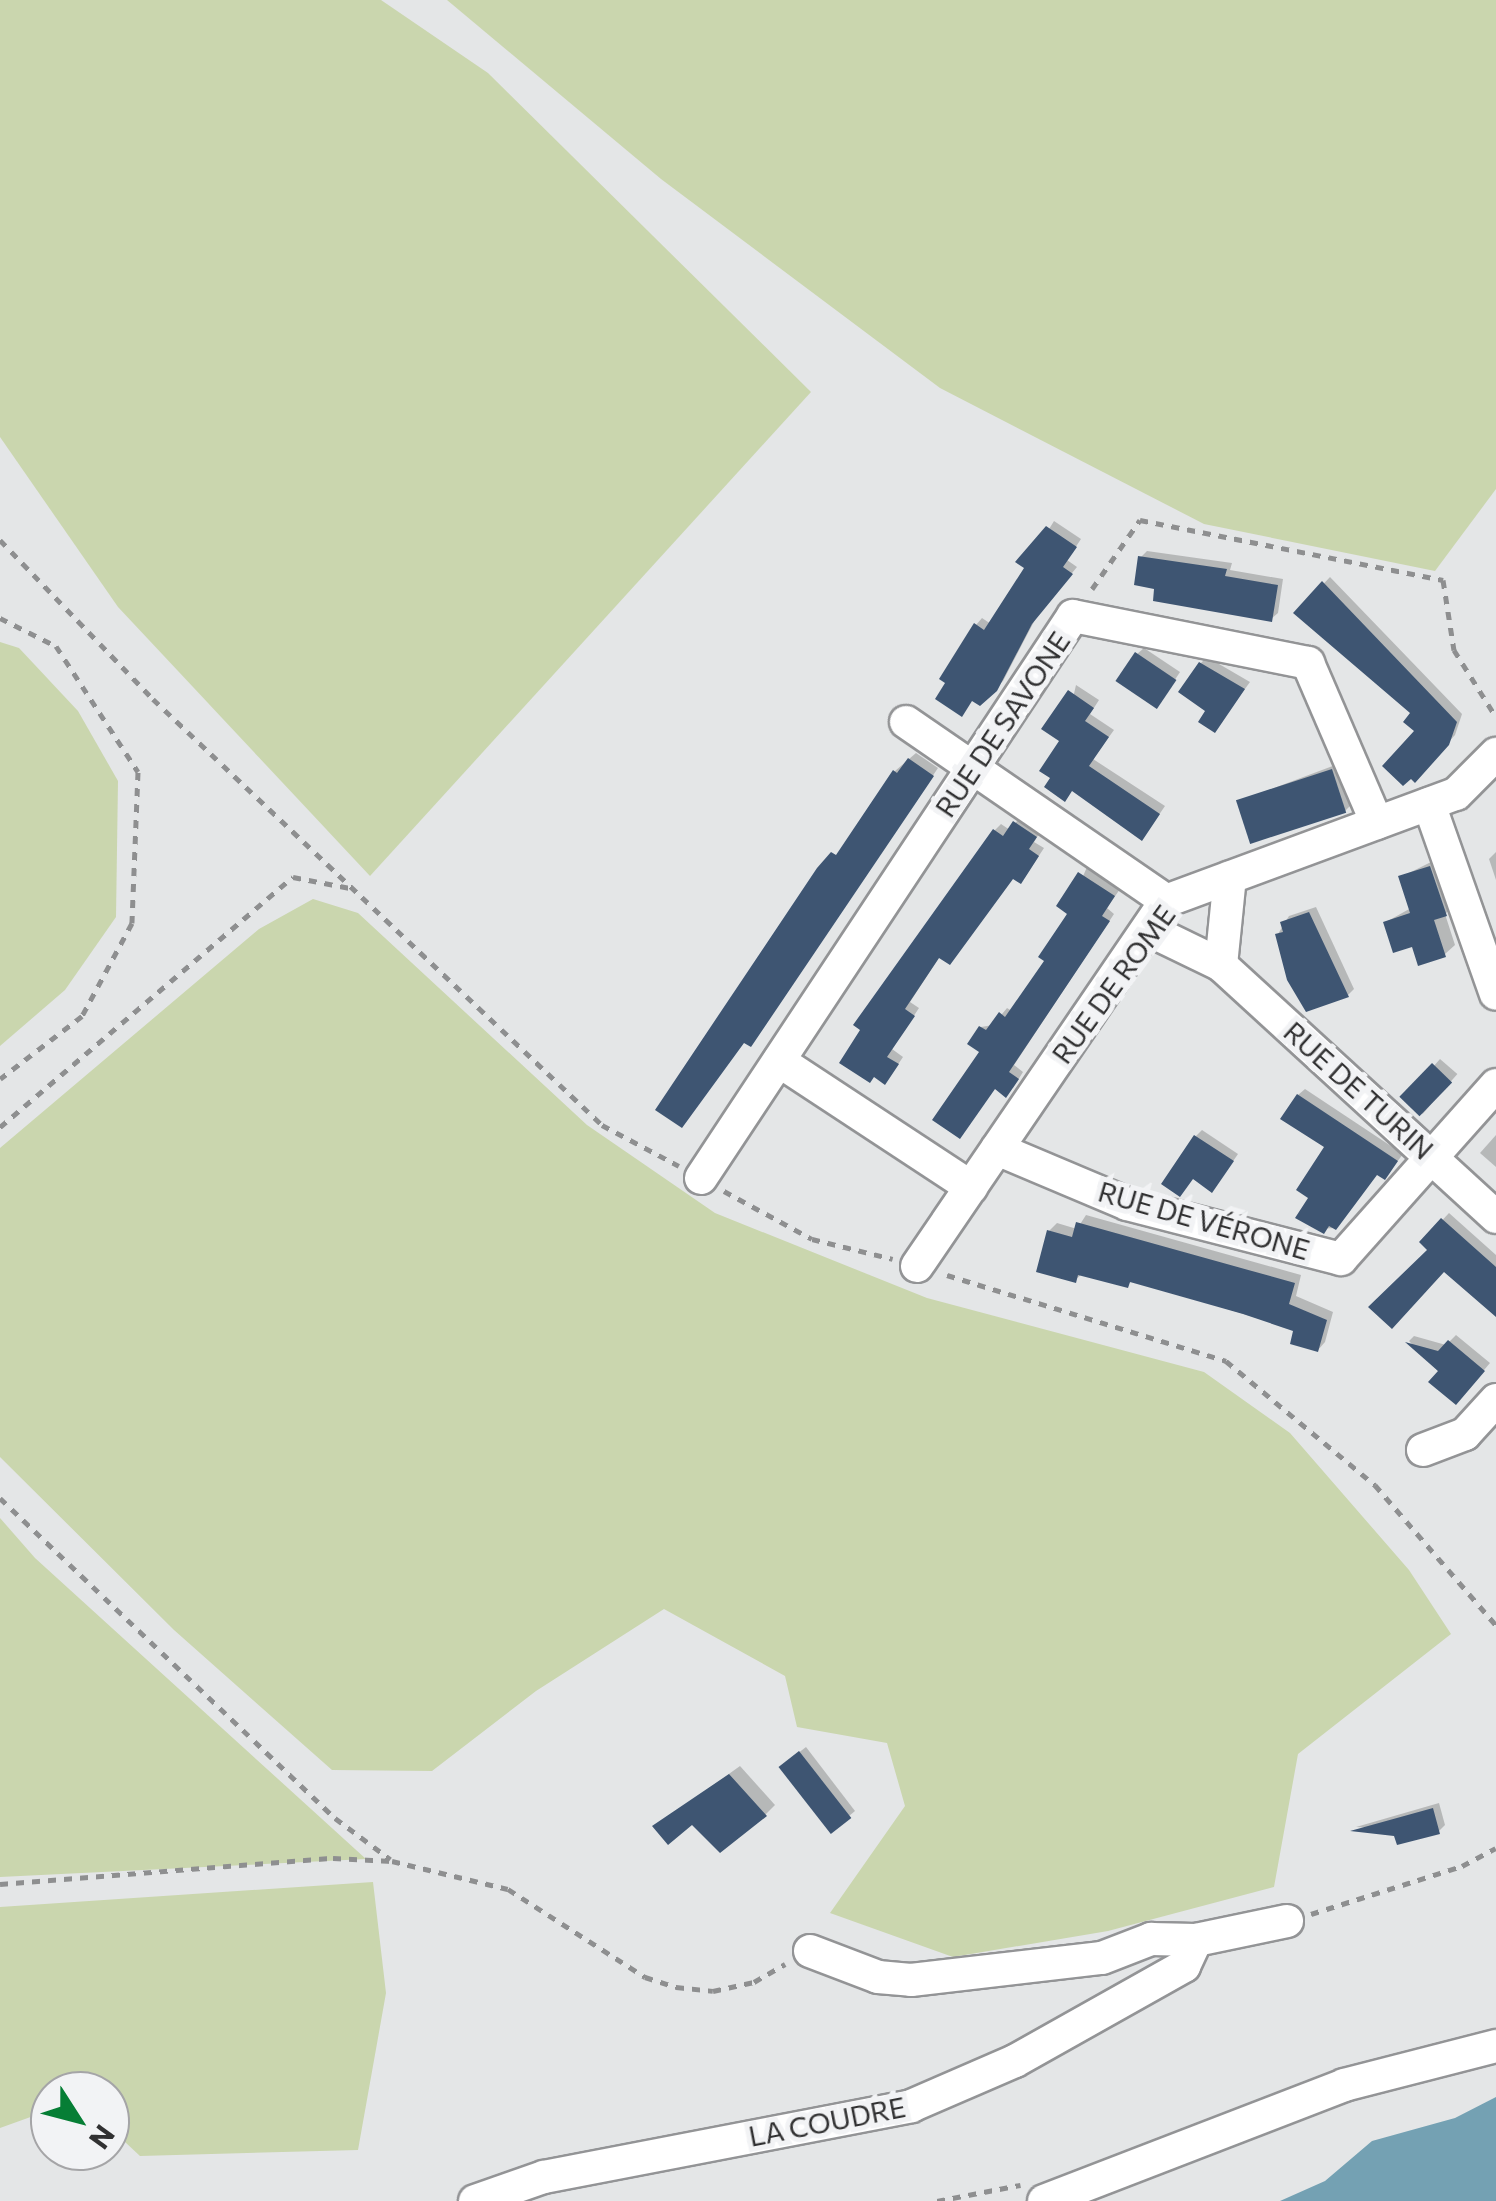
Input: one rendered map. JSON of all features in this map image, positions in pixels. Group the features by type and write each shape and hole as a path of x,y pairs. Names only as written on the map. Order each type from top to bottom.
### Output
{"street":[{"name":"RUE DE SAVONE","path":"701,1178 1074,616 1308,663 1377,823"},
{"path":"906,722 1166,901"},
{"name":"RUE DE ROME","path":"917,1266 1166,901 1456,794 1496,754"},
{"path":"1429,804 1496,994"},
{"path":"1221,965 1230,878"},
{"name":"RUE DE TURIN","path":"1148,930 1221,965 1496,1217"},
{"path":"779,1061 971,1187"},
{"path":"1434,1158 1496,1084"},
{"name":"RUE DE VÉRONE","path":"998,1149 1127,1204 1341,1259 1434,1158"},
{"path":"1423,1450 1465,1434 1496,1400"},
{"path":"810,1951 878,1977 911,1980 1102,1958 1174,1935 1196,1940 1287,1921"},
{"name":"LA COUDRE","path":"475,2201 544,2177 911,2106 1015,2061 1184,1966 1196,1940"},
{"path":"1044,2201 1344,2085 1496,2046"}],"path":[{"path":"1074,616 1140,520 1442,580 1454,650 1496,716"},
{"path":"0,618 56,646 138,772 132,923 82,1016 0,1079"},
{"path":"0,1127 293,877 353,888"},
{"path":"0,1498 335,1818 392,1861"},
{"path":"1287,1921 1462,1866 1496,1848"},
{"path":"0,1884 333,1858 392,1861 508,1890 645,1977 676,1987 714,1991 754,1982 810,1951"}],"green space":[{"path":"0,0 381,0 488,73 811,392 370,876 118,607 0,437"},
{"path":"447,0 1496,0 1496,489 1435,571 1204,524 940,388 661,179"},
{"path":"0,642 19,648 78,711 118,781 116,917 65,990 0,1046"},
{"path":"313,899 358,913 587,1125 715,1213 927,1298 1204,1372 1290,1433 1409,1570 1451,1634 1298,1754 1274,1887 1108,1931 953,1957 830,1913 905,1806 887,1743 797,1727 785,1676 664,1609 536,1691 432,1771 332,1770 174,1630 0,1457 0,1148 259,929"},
{"path":"0,1518 35,1558 366,1859 0,1877"},
{"path":"373,1882 386,1993 358,2150 140,2156 130,2147 130,2071 30,2071 30,2117 0,2128 0,1907"}],"water":[{"path":"1496,2097 1496,2201 1280,2201 1325,2181 1372,2141 1455,2118"}],"building":[{"path":"1046,526 1077,547 1063,567 1073,574 1032,624 997,691 980,706 972,701 962,717 935,699 945,683 939,679 974,623 984,630 1024,568 1015,562"},
{"path":"1138,556 1227,569 1225,576 1278,585 1272,622 1153,601 1154,589 1134,585"},
{"path":"1322,581 1457,722 1449,745 1415,783 1411,779 1403,786 1382,766 1414,731 1403,722 1410,713 1293,613"},
{"path":"1135,652 1176,680 1157,709 1115,681"},
{"path":"1199,662 1245,689 1215,733 1198,722 1205,711 1178,692"},
{"path":"1068,690 1094,708 1085,721 1109,737 1089,766 1160,814 1142,841 1072,791 1065,802 1044,787 1050,778 1039,771 1059,741 1041,729"},
{"path":"908,758 934,776 751,1047 744,1043 682,1128 655,1110 817,868 831,852 836,855 893,770 897,773"},
{"path":"1332,769 1346,813 1250,844 1236,800"},
{"path":"1013,821 1037,837 1029,849 1039,856 1021,884 1013,879 950,965 939,958 905,1009 915,1016 887,1057 899,1064 885,1085 874,1077 870,1083 839,1063 860,1030 853,1025 993,829 1003,836"},
{"path":"1430,866 1447,916 1434,920 1446,957 1418,966 1412,947 1393,953 1383,922 1410,913 1398,876"},
{"path":"1078,872 1115,896 1102,916 1110,921 1009,1072 1019,1079 1006,1098 995,1089 960,1139 932,1120 979,1052 967,1044 979,1026 986,1030 999,1012 1005,1017 1044,961 1038,957 1067,914 1056,906"},
{"path":"1309,912 1349,997 1306,1012 1287,980 1275,934 1283,932 1280,922"},
{"path":"1432,1063 1452,1082 1419,1116 1399,1097"},
{"path":"1297,1094 1398,1161 1385,1180 1377,1175 1336,1230 1329,1226 1324,1234 1295,1218 1308,1198 1296,1190 1324,1147 1280,1119"},
{"path":"1194,1135 1234,1161 1212,1193 1193,1179 1180,1197 1161,1184"},
{"path":"1441,1218 1496,1267 1496,1317 1444,1272 1392,1329 1368,1307 1427,1250 1419,1242"},
{"path":"1076,1222 1295,1283 1289,1304 1327,1320 1318,1352 1290,1344 1293,1331 1243,1314 1130,1282 1128,1288 1078,1275 1076,1283 1036,1272 1047,1230 1072,1237"},
{"path":"1448,1340 1485,1371 1456,1405 1428,1382 1438,1371 1405,1342 1438,1351"},
{"path":"799,1751 851,1818 831,1834 779,1767"},
{"path":"729,1774 767,1816 720,1853 692,1825 668,1845 652,1826"},
{"path":"1433,1808 1440,1834 1397,1845 1394,1836 1350,1831"}]}
